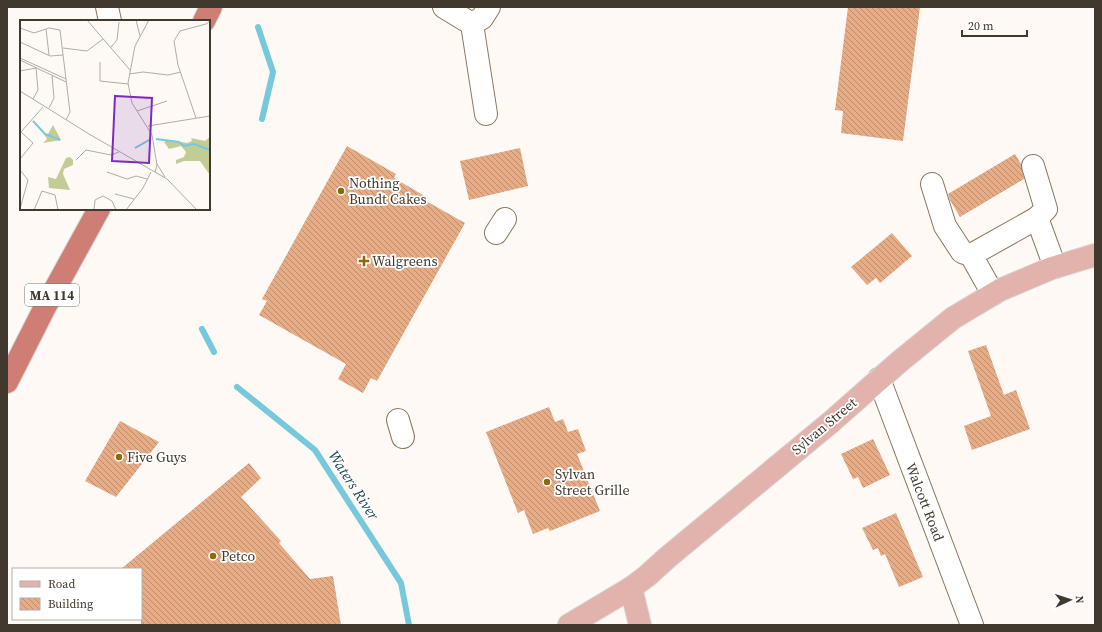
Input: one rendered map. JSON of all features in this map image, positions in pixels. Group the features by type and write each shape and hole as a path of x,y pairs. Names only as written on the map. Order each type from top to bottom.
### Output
{"highway":[{"path":"204,20 211,7"},
{"name":"MA 114","path":"7,382 44,309 98,210"}],"main road":[{"name":"Sylvan Street","path":"569,625 595,618 830,422 899,362 954,318 993,294 1055,267 1095,255"},
{"path":"631,588 640,625"}],"street":[{"path":"107,7 110,20"},
{"path":"444,7 472,24 486,114"},
{"path":"472,24 482,18 489,7"},
{"path":"971,255 1037,218 1046,208 1033,166"},
{"path":"932,184 945,226 962,252 971,255 993,294"},
{"path":"1037,218 1055,267"},
{"name":"Walcott Road","path":"879,379 972,625"}],"building":[{"path":"848,7 920,7 903,141 841,133 843,111 835,110"},
{"name":"Walgreens","path":"347,146 396,174 394,178 428,198 426,201 465,223 377,381 371,378 363,393 338,379 346,364 259,315 267,301 262,299"},
{"path":"520,148 528,186 469,200 460,161"},
{"path":"1015,154 1021,164 1024,179 960,217 948,194"},
{"path":"892,233 912,256 880,283 876,278 867,285 851,267"},
{"path":"986,345 1004,395 1016,390 1030,429 972,450 964,426 991,416 968,351"},
{"name":"Sylvan Street Grille","path":"549,407 555,422 563,419 568,432 578,429 586,451 577,454 600,511 550,531 548,528 533,534 524,510 518,513 486,432"},
{"path":"120,421 159,442 116,497 85,481"},
{"path":"873,439 890,475 863,488 858,477 853,479 841,454"},
{"name":"Petco","path":"249,463 261,478 241,497 281,541 279,543 310,579 333,576 341,625 141,625 142,568 122,568"},
{"path":"896,513 923,577 899,587 885,554 881,556 878,548 873,550 862,528"}],"waterway":[{"name":"Waters River","path":"258,27 273,72 262,119"},
{"name":"Waters River","path":"202,329 214,352"},
{"name":"Waters River","path":"237,387 315,450 401,583 409,625"}],"place":[{"name":"Nothing Bundt Cakes","path":"341,191"},
{"name":"Walgreens","path":"364,261"},
{"name":"Five Guys","path":"119,457"},
{"name":"Sylvan Street Grille","path":"547,482"},
{"name":"Petco","path":"213,556"}]}
